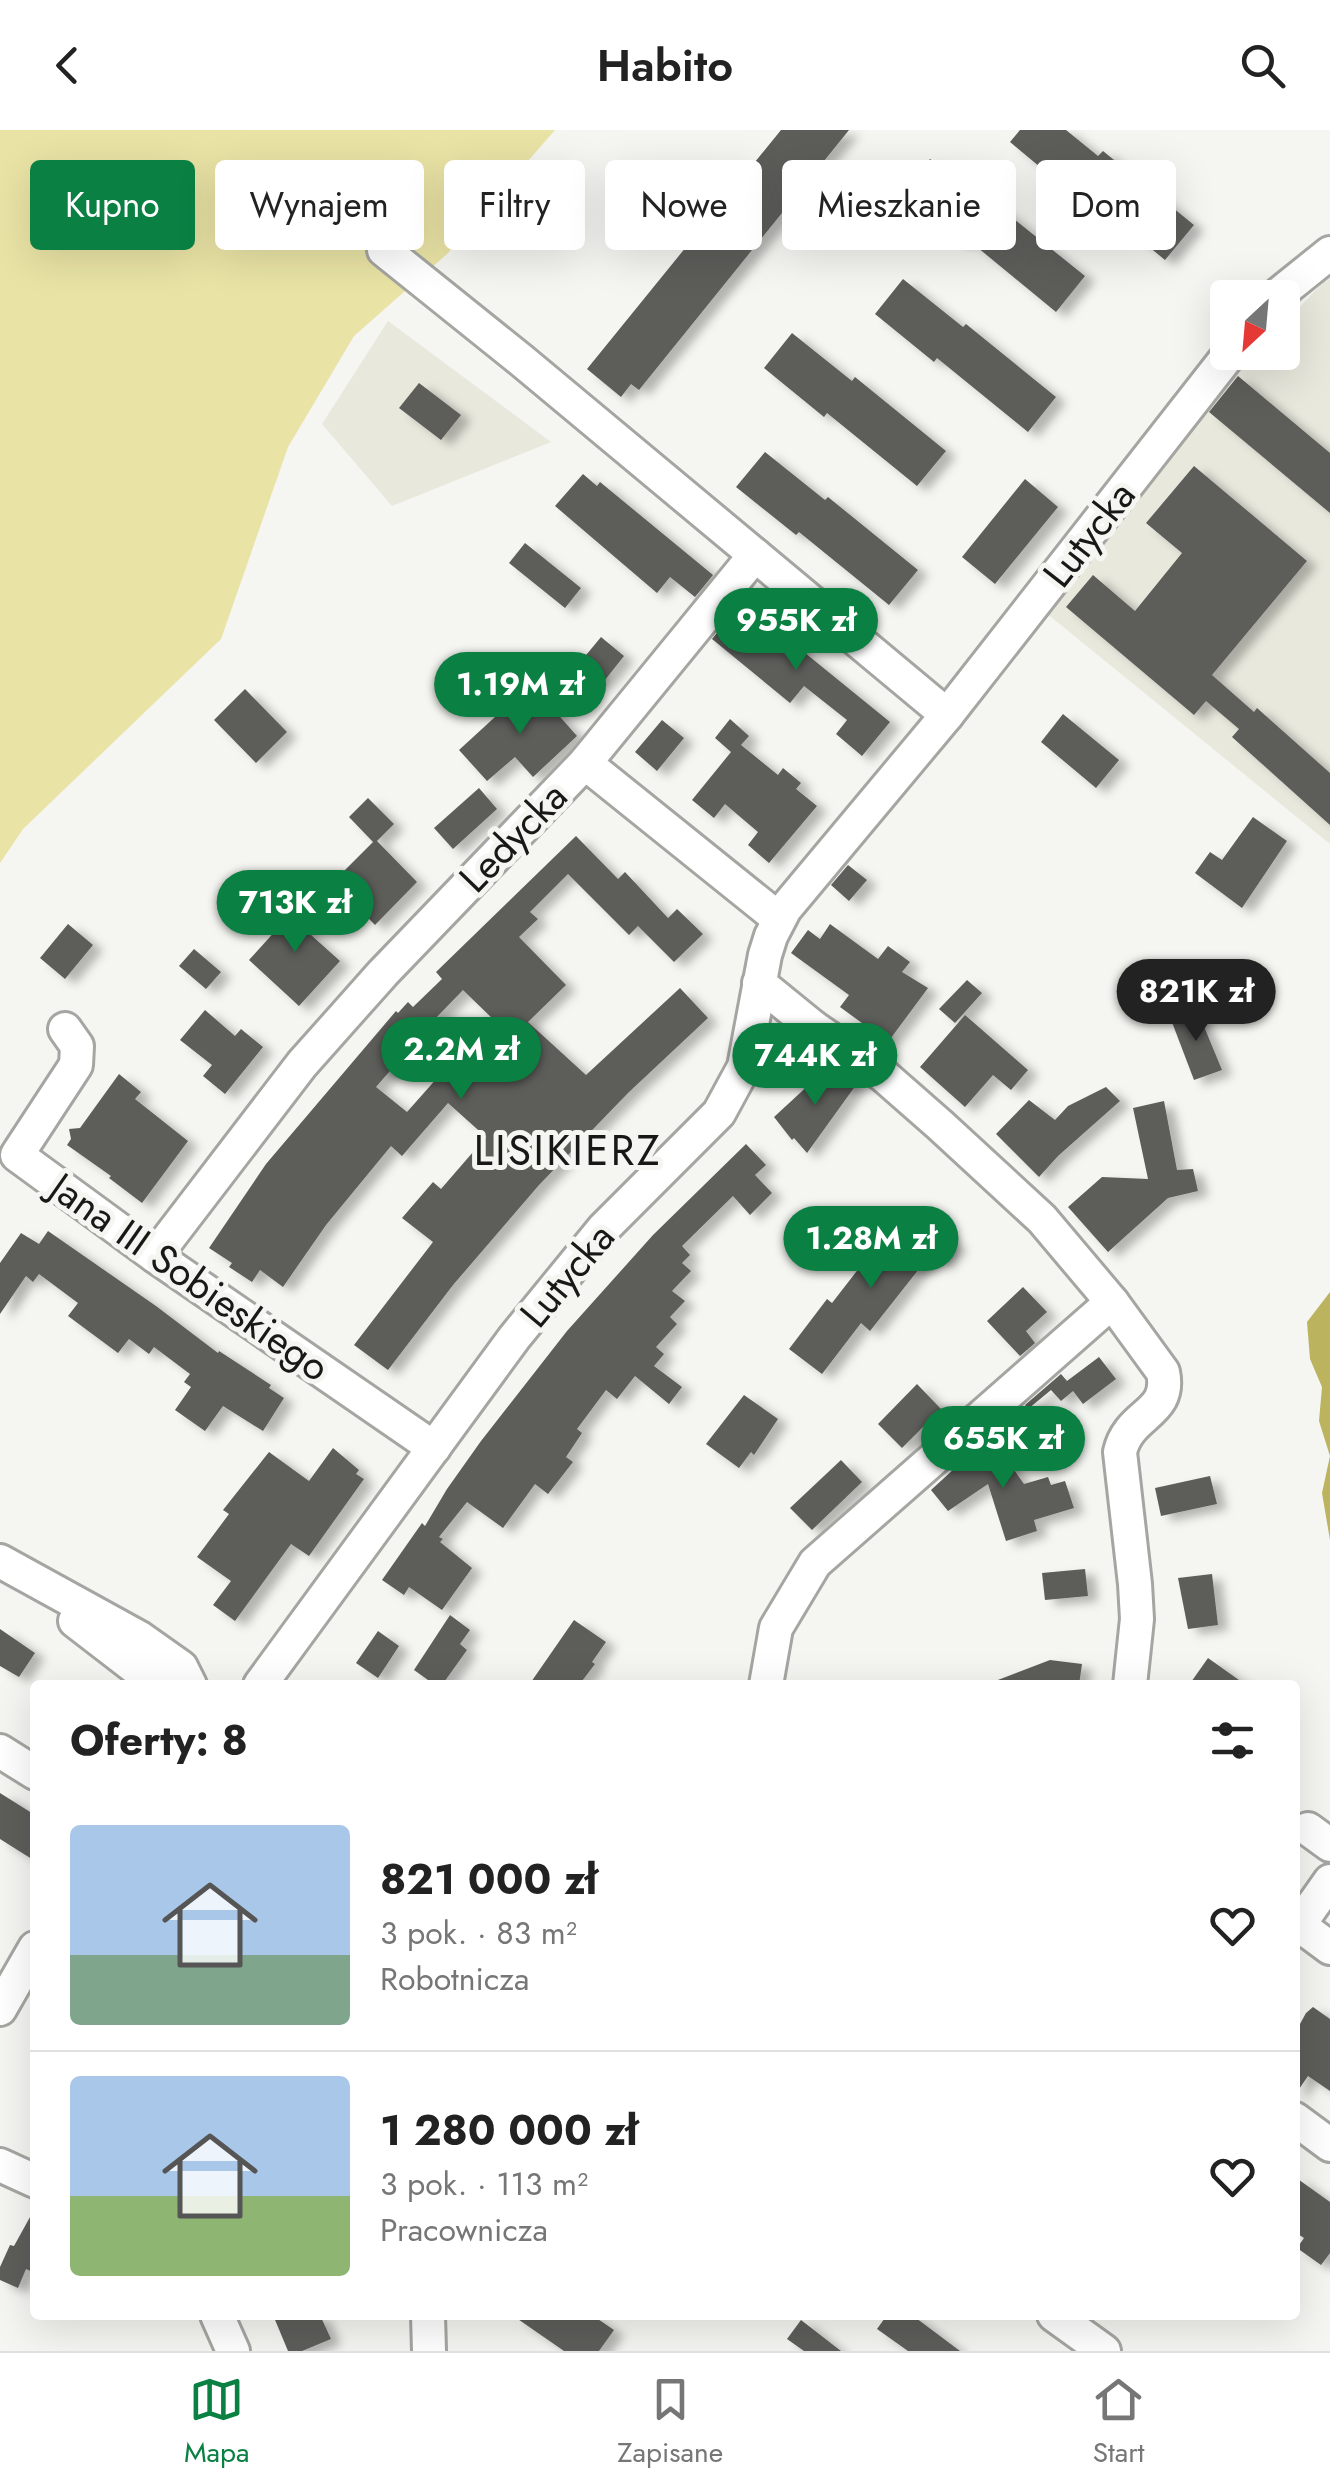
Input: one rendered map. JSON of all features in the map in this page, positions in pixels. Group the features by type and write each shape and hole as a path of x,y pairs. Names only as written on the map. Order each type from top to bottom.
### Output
{"street":[{"path":"384,250 947,715"},
{"path":"1296,280 1330,253"},
{"name":"Lutycka","path":"264,1680 514,1338 603,1229 719,1113 744,1066 767,946 778,920 947,715 1217,370"},
{"name":"Ledycka","path":"155,1256 302,1064 585,763 755,555"},
{"path":"585,763 778,920"},
{"path":"759,982 813,1027 882,1075 1042,1219 1112,1302 1163,1372 1165,1382 1160,1400 1132,1426 1120,1452 1135,1584 1130,1680"},
{"path":"744,1066 777,1062 813,1027"},
{"name":"Jana III Sobieskiego","path":"65,1029 76,1046 76,1065 17,1155 155,1256 434,1448"},
{"path":"767,1680 776,1628 815,1563 1112,1302"},
{"path":"0,1562 154,1680"},
{"path":"0,1562 140,1638 182,1667 188,1680"},
{"path":"0,1751 30,1770"},
{"path":"1300,1924 1330,1882"},
{"path":"1300,1930 1330,1948"},
{"path":"0,2009 30,1957"},
{"path":"1300,2123 1330,2145"},
{"path":"0,2165 30,2179"},
{"path":"219,2320 233,2351"},
{"path":"428,2320 429,2351"},
{"path":"1061,2320 1104,2351"}],"shaded area":[{"path":"0,130 555,130 529,160 444,160 444,250 450,250 354,336 288,447 221,639 23,829 0,863"},
{"path":"1330,275 1330,844 1045,612 1240,370 1300,370 1300,307"},
{"path":"388,321 551,442 392,506 322,424"},
{"path":"1330,1292 1330,1456 1319,1421 1322,1387 1310,1359 1307,1322"},
{"path":"1330,1456 1330,1540 1322,1493"}],"building":[{"path":"781,130 849,130 825,160 782,160 782,213 762,238 762,160 757,160"},
{"path":"1020,130 1066,130 1098,156 1103,151 1114,160 1036,160 1036,164 1010,142"},
{"path":"1176,210 1194,225 1176,247"},
{"path":"1016,221 1036,237 1036,250 1053,250 1085,276 1056,312 981,250 1016,250"},
{"path":"684,250 752,250 639,390 631,384 621,397 587,369"},
{"path":"1153,250 1173,250 1165,260"},
{"path":"903,279 1056,397 1028,432 937,358 934,362 875,314"},
{"path":"792,333 852,381 855,377 946,451 917,486 764,368"},
{"path":"1238,376 1330,453 1330,513 1209,412"},
{"path":"419,383 461,415 441,440 399,408"},
{"path":"765,452 918,570 889,605 736,487"},
{"path":"1194,466 1307,561 1212,675 1254,712 1257,708 1330,773 1330,825 1232,737 1239,729 1206,701 1194,715 1066,607 1093,575 1135,611 1182,553 1146,523"},
{"path":"583,474 597,486 600,482 713,575 695,597 670,577 657,593 555,506"},
{"path":"1025,479 1058,507 995,584 962,557"},
{"path":"525,543 581,588 565,608 509,563"},
{"path":"747,596 762,608 758,613 762,618 890,722 862,756 836,734 847,720 804,686 790,703 712,639"},
{"path":"601,637 624,656 601,685 577,666"},
{"path":"531,684 577,736 533,777 515,757 487,781 459,750"},
{"path":"245,689 287,732 256,763 214,720"},
{"path":"1063,714 1119,760 1096,788 1041,742"},
{"path":"730,719 749,736 741,745 778,775 783,768 801,783 796,789 817,806 769,863 748,845 758,832 725,804 714,818 692,800 731,752 715,738"},
{"path":"662,720 684,738 657,771 635,752"},
{"path":"479,788 497,809 453,849 434,828"},
{"path":"368,798 394,824 377,841 417,882 375,925 333,882 373,842 349,817"},
{"path":"1253,817 1287,841 1242,908 1195,873 1210,852 1222,860"},
{"path":"576,836 618,879 625,872 668,918 677,909 703,934 674,962 638,926 629,935 568,874 530,912 538,919 519,937 566,985 528,1022 586,1075 680,988 708,1018 539,1185 453,1285 388,1370 354,1345 433,1242 402,1218 433,1182 441,1189 486,1137 448,1103 402,1156 391,1146 326,1225 283,1287 260,1270 252,1282 209,1248 266,1164 396,1011 408,1002 413,1007 442,979 436,972","holes":["463,990 496,1022 467,1050 434,1020","409,1049 438,1077 407,1112 376,1087"]},
{"path":"848,865 867,880 849,901 831,885"},
{"path":"300,893 317,908 301,926 340,961 299,1006 249,960 288,917 282,913"},
{"path":"68,924 93,945 65,979 40,958"},
{"path":"830,924 878,959 888,946 910,962 902,972 928,988 888,1042 840,1007 849,995 791,953 808,930 820,939"},
{"path":"194,949 221,972 206,989 179,966"},
{"path":"967,980 982,993 955,1023 939,1009"},
{"path":"1196,1007 1222,1070 1194,1080 1170,1017"},
{"path":"205,1010 235,1036 241,1029 263,1047 225,1094 203,1076 212,1065 180,1040"},
{"path":"965,1015 1028,1070 1011,1090 993,1075 965,1107 920,1067"},
{"path":"826,1069 831,1075 839,1069 856,1085 807,1153 774,1117"},
{"path":"119,1074 141,1092 135,1099 188,1141 142,1203 67,1145 71,1139 69,1129 80,1128"},
{"path":"1106,1087 1120,1101 1039,1177 996,1134 1029,1100 1055,1120 1068,1106"},
{"path":"1164,1101 1177,1170 1193,1169 1198,1191 1168,1198 1108,1252 1068,1207 1102,1177 1148,1179 1133,1108"},
{"path":"746,1144 766,1165 755,1175 772,1193 750,1215 733,1196 682,1246 690,1255 682,1263 691,1271 672,1291 685,1301 670,1317 677,1324 656,1347 664,1354 654,1366 682,1387 669,1404 635,1376 617,1399 606,1390 577,1429 582,1433 566,1457 573,1462 548,1494 535,1484 503,1528 467,1502 439,1537 472,1568 442,1610 409,1587 404,1595 382,1580 422,1523 425,1526 481,1441 567,1331 653,1235"},
{"path":"917,1212 957,1245 942,1264 930,1255 870,1331 861,1323 822,1374 789,1349 827,1299 832,1303 870,1254 873,1256 891,1233 894,1235"},
{"path":"48,1231 218,1353 271,1385 269,1388 284,1398 263,1431 223,1406 205,1431 175,1410 191,1387 184,1382 190,1374 154,1347 149,1354 129,1339 118,1353 68,1316 78,1303 39,1274 33,1282 26,1276 0,1314 0,1263 21,1233 39,1244"},
{"path":"1023,1287 1047,1312 1026,1331 1035,1343 1020,1356 987,1321"},
{"path":"1099,1357 1116,1379 1083,1404 1073,1391 1061,1401 1051,1390 1028,1409 1025,1405 1061,1374 1067,1381"},
{"path":"917,1384 941,1409 902,1448 878,1424"},
{"path":"744,1395 778,1419 754,1455 751,1452 739,1468 706,1444"},
{"path":"990,1436 1024,1484 1048,1477 1051,1485 1065,1481 1074,1508 1034,1520 1037,1531 1006,1541 988,1484 948,1511 931,1490"},
{"path":"333,1448 364,1479 309,1556 291,1544 235,1621 213,1605 231,1581 197,1557 229,1514 223,1510 269,1452 309,1481"},
{"path":"841,1460 862,1482 812,1530 790,1508"},
{"path":"1210,1476 1217,1504 1161,1516 1155,1488"},
{"path":"1085,1569 1088,1596 1045,1600 1042,1573"},
{"path":"1212,1574 1218,1625 1188,1629 1178,1578"},
{"path":"450,1615 470,1630 460,1644 467,1650 446,1680 428,1680 414,1670"},
{"path":"574,1620 606,1642 583,1680 532,1680"},
{"path":"0,1629 35,1653 19,1677 0,1666"},
{"path":"378,1631 399,1646 378,1678 356,1663"},
{"path":"1208,1658 1239,1680 1193,1680"},
{"path":"1050,1660 1082,1664 1080,1680 998,1680"},
{"path":"0,1793 30,1812 30,1858 0,1839"},
{"path":"1313,2007 1330,2019 1330,2091 1308,2076 1300,2088 1300,2024"},
{"path":"1300,2181 1330,2202 1330,2253 1321,2265 1300,2250 1304,2238 1300,2235"},
{"path":"30,2217 30,2271 26,2269 18,2288 0,2280 0,2267 10,2245 14,2246"},
{"path":"275,2320 322,2320 331,2339 302,2351 288,2351"},
{"path":"519,2320 599,2320 614,2330 599,2351 564,2351"},
{"path":"801,2320 841,2351 804,2351 787,2339"},
{"path":"883,2320 919,2320 960,2351 908,2351 877,2329"}],"district":[{"name":"LISIKIERZ","path":"568,1150"}]}
